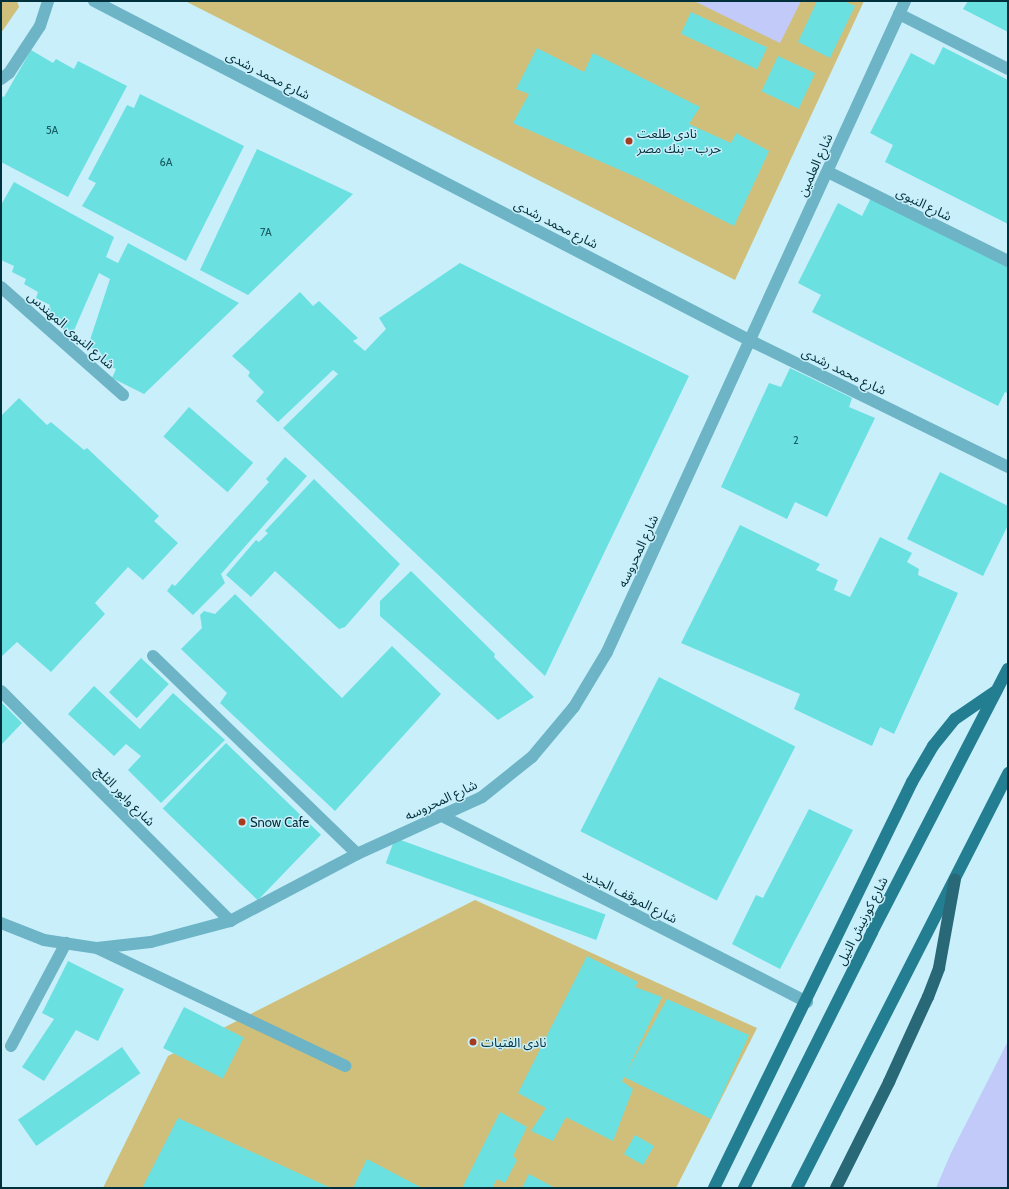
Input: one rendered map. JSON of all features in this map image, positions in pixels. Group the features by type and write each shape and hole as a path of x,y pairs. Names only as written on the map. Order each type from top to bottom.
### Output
{"highway":[{"path":"836,1188 889,1082 928,997 940,961 955,879"}],"main road":[{"name":"شارع كورنيش النيل","path":"744,1188 872,932 1008,669"},
{"path":"714,1188 807,1002 912,782 932,746 955,719 997,691"},
{"path":"797,1188 1008,773"}],"street":[{"path":"1,79 9,73 40,26 48,1"},
{"name":"شارع محمد رشدى","path":"94,1 751,341 1008,467"},
{"name":"شارع العلمين","path":"751,341 905,1"},
{"path":"899,14 1008,69"},
{"name":"شارع النبوى","path":"828,172 1008,261"},
{"name":"شارع النبوى المهندس","path":"1,287 123,395"},
{"name":"شارع المحروسه","path":"1,923 44,940 98,948 151,942 230,921 357,854 482,797 532,756 574,707 607,652 751,341"},
{"path":"153,656 357,854"},
{"name":"شارع وابور الثلج","path":"1,691 230,921"},
{"name":"شارع الموقف الجديد","path":"440,815 807,1002"},
{"path":"11,1046 66,943"},
{"path":"98,948 345,1066"}],"shaded area":[{"path":"1,1 17,1 19,7 1,33"},
{"name":"نادى طلعت حرب - بنك مصر","path":"185,1 864,1 735,280"},
{"name":"نادى الفتيات","path":"475,900 757,1028 676,1188 103,1188 168,1056"}],"water":[{"path":"694,1 801,1 780,43"},
{"path":"1008,1041 1008,1188 936,1188 951,1153"}],"building":[{"path":"817,1 844,1 855,6 830,58 798,42"},
{"path":"968,1 1008,1 1008,32 963,9"},
{"path":"691,12 767,47 757,69 681,34"},
{"path":"943,47 1008,80 1008,224 885,162 893,145 870,133 911,53 934,65"},
{"path":"537,48 584,72 593,53 700,107 689,124 731,143 736,133 769,151 734,226 645,181 513,123 529,94 516,89"},
{"path":"31,50 53,63 56,59 74,69 78,61 127,86 68,197 1,162 1,96 4,97"},
{"path":"778,56 815,73 799,109 762,91"},
{"path":"140,94 244,146 186,261 82,206 96,183 88,179 127,105 134,108"},
{"path":"257,149 353,194 248,295 200,270"},
{"path":"14,182 114,237 106,257 118,263 128,243 239,303 144,394 112,378 116,369 98,361 101,353 88,346 110,279 99,273 72,335 59,327 61,319 47,313 50,305 36,298 38,292 24,284 26,279 12,272 14,266 1,260 1,205"},
{"path":"871,198 1008,267 1008,393 1005,392 998,406 812,312 821,295 798,283 838,203 862,216"},
{"path":"460,263 689,376 545,676 283,428 338,374 333,370 278,422 256,401 264,392 248,376 250,372 232,356 300,292 313,306 319,301 358,338 353,341 365,351 386,329 379,318"},
{"path":"790,368 852,398 849,407 875,418 827,517 795,502 787,519 721,487 769,383 781,387"},
{"path":"19,398 47,425 51,422 84,450 87,448 159,516 154,521 178,543 143,580 128,567 95,603 105,614 51,672 17,642 1,657 1,416"},
{"path":"189,407 253,463 228,492 163,436"},
{"path":"285,457 307,476 221,574 225,583 193,615 167,591 172,584 175,586 269,482 266,479"},
{"path":"940,472 1008,506 1008,525 983,576 907,539"},
{"path":"314,479 400,564 345,627 339,629 275,571 251,597 226,575 256,540 259,542 268,533 265,531"},
{"path":"740,525 820,564 816,570 838,580 834,590 850,597 880,537 912,553 907,562 919,569 918,575 958,593 894,734 880,727 872,746 794,709 800,694 681,643"},
{"path":"411,571 495,654 494,657 534,697 498,720 380,616 380,601"},
{"path":"235,594 342,698 392,646 441,694 335,811 220,703 227,693 181,649 202,628 200,615 204,611 215,614"},
{"path":"141,658 169,684 137,718 109,692"},
{"path":"659,677 795,746 717,901 580,831"},
{"path":"94,686 140,729 173,693 225,740 161,803 128,770 141,756 126,744 114,756 68,714"},
{"path":"1,702 22,723 1,745"},
{"name":"Snow Cafe","path":"226,743 321,835 258,900 163,808"},
{"path":"809,809 853,830 780,969 732,944 756,895 763,898"},
{"path":"395,838 605,915 596,940 386,863"},
{"path":"587,956 638,982 635,987 662,997 626,1073 667,999 749,1035 711,1119 624,1077 622,1081 633,1089 613,1141 566,1117 553,1141 531,1131 546,1108 518,1093"},
{"path":"68,961 124,989 98,1041 76,1030 44,1081 22,1067 54,1019 42,1013"},
{"path":"184,1007 244,1037 223,1078 163,1048"},
{"path":"122,1047 140,1073 36,1146 18,1120"},
{"path":"500,1112 527,1127 513,1156 517,1160 505,1183 497,1179 492,1188 462,1188"},
{"path":"178,1118 331,1188 142,1188"},
{"path":"635,1135 654,1146 643,1165 624,1154"},
{"path":"367,1159 422,1188 353,1188"},
{"path":"529,1174 555,1188 522,1188"}],"place":[{"name":"نادى طلعت حرب - بنك مصر","path":"629,141"},
{"name":"Snow Cafe","path":"242,822"},
{"name":"نادى الفتيات","path":"473,1042"}]}
